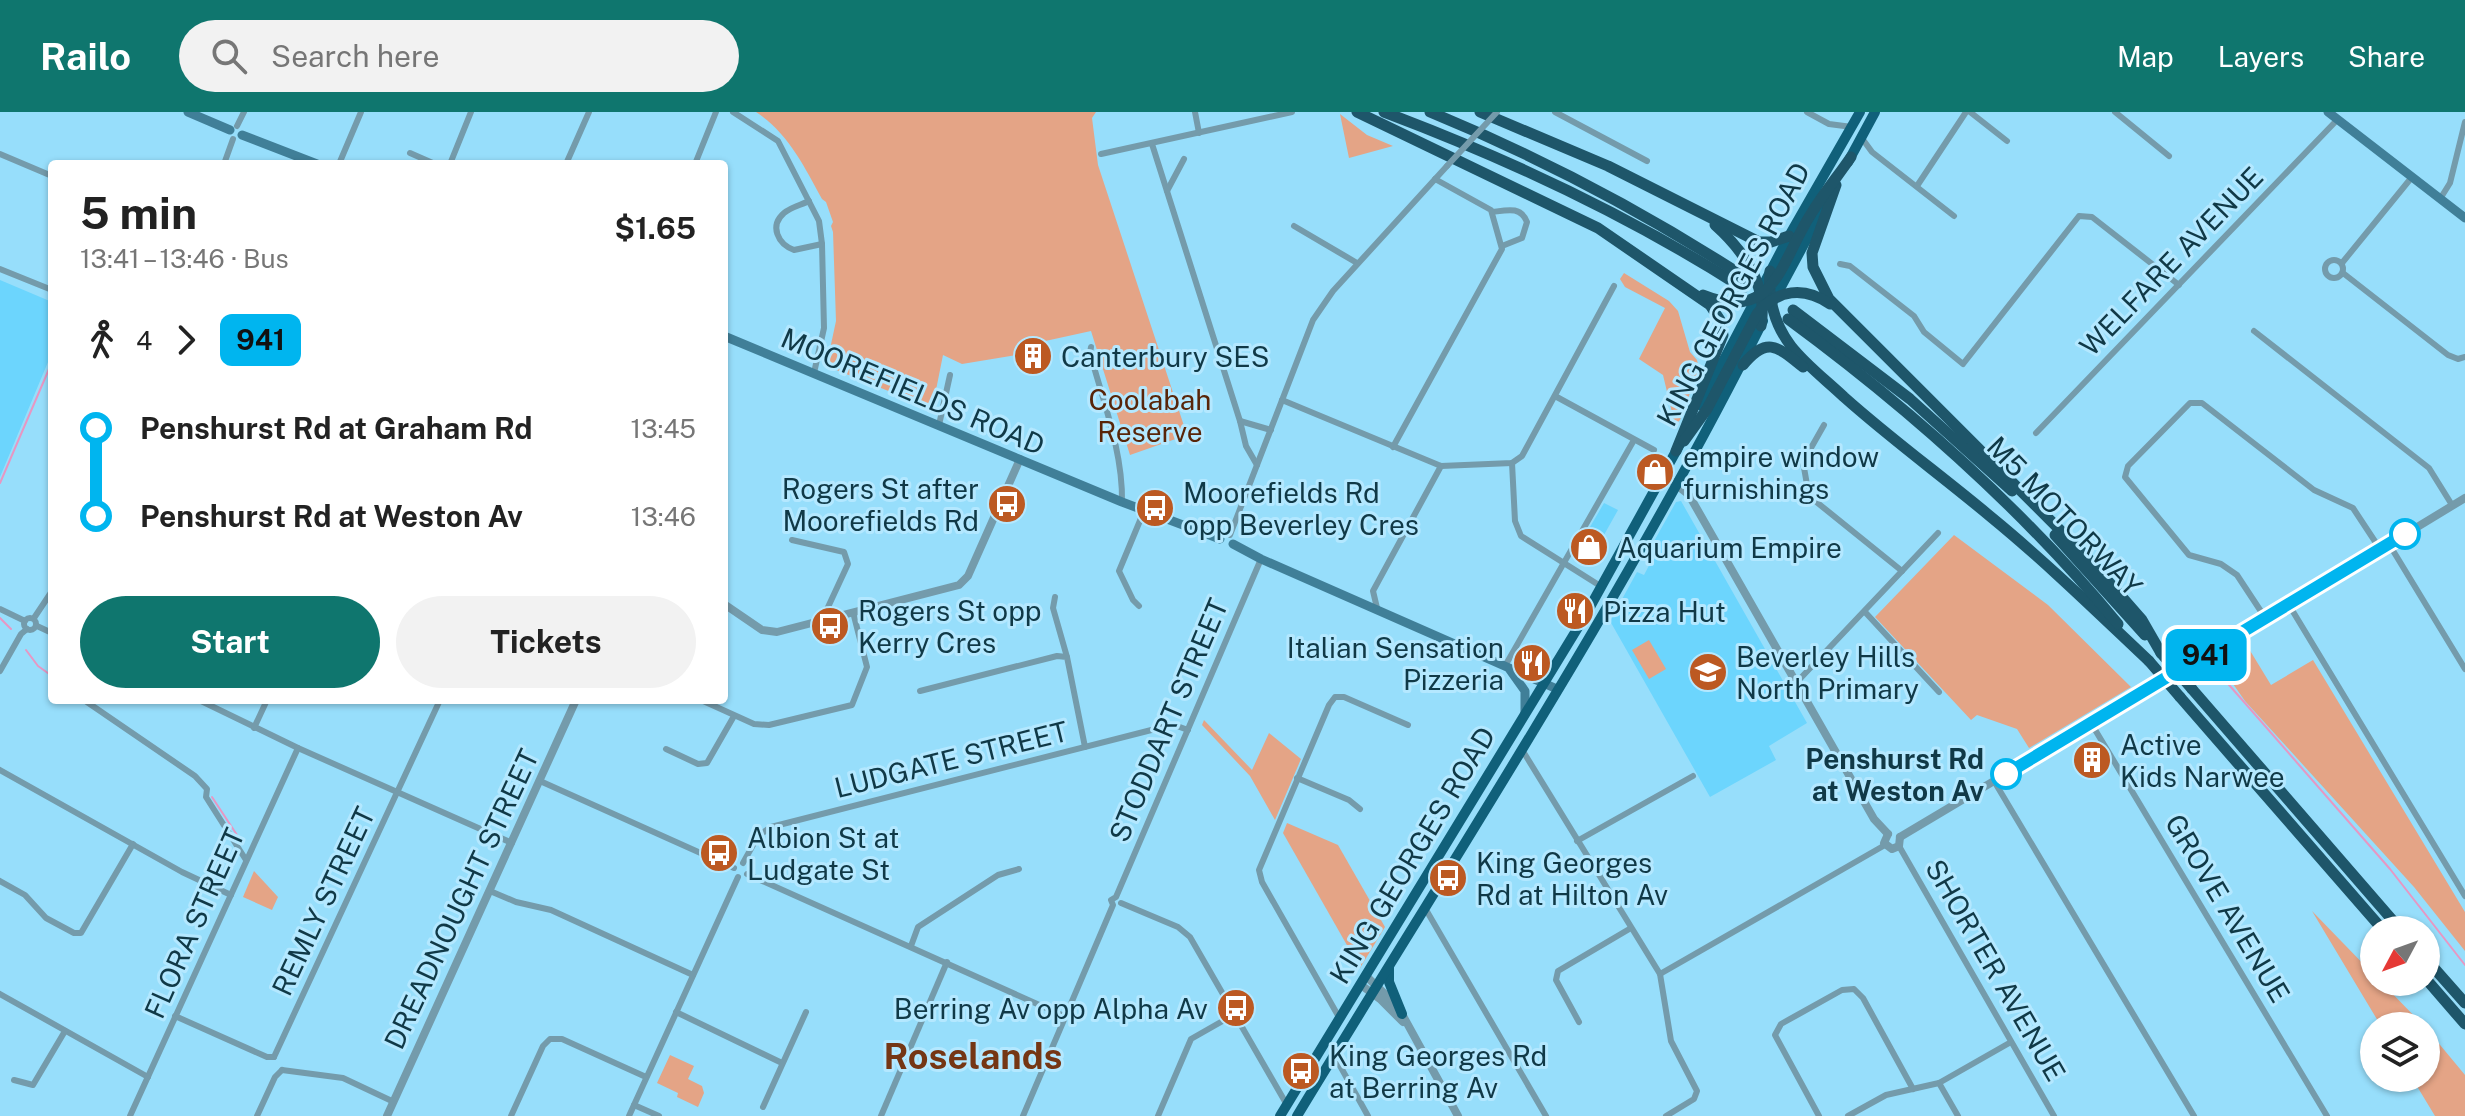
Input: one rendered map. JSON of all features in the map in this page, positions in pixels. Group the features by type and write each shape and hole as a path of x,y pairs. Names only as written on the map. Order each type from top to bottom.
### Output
{"highway":[{"path":"1357,112 1598,228 1695,292 1717,312 1723,335 1676,451"},
{"path":"1384,112 1483,151 1571,192 1744,283 1610,197 1528,155 1430,112"},
{"path":"1480,112 1608,166 1759,242 1789,236"},
{"name":"KING GEORGES ROAD","path":"1770,271 1860,112"},
{"name":"KING GEORGES ROAD","path":"1766,298 1836,185 1875,112"},
{"path":"1676,451 1707,409 1811,213 1851,157"},
{"path":"1836,185 1812,256 1820,286 1839,310 1917,390 1989,457 2085,555 2142,620 2161,653"},
{"path":"1705,217 1743,254 1790,344 1805,362 1869,419"},
{"path":"1761,326 1770,271"},
{"path":"1695,292 1722,301 1741,303 1790,291 1803,292 1815,295 1839,310"},
{"name":"M5 MOTORWAY","path":"2371,916 2079,579 1989,486 1890,397 1791,315 1899,390 1977,458 2060,540 2389,916"},
{"name":"KING GEORGES ROAD","path":"1297,1116 1557,689 1743,365 1761,326"},
{"path":"1743,365 1755,351 1764,347 1772,346 1783,351 2021,543 2149,661"},
{"name":"KING GEORGES ROAD","path":"1280,1116 1602,587 1676,451"},
{"path":"1390,965 1389,982 1402,1014"},
{"path":"2440,975 2465,1003"},
{"path":"2440,995 2465,1024"}],"main road":[{"path":"188,112 307,160"},
{"path":"2328,112 2465,218"},
{"name":"MOOREFIELDS ROAD","path":"728,338 1144,511 1228,539 1261,559 1557,689"},
{"path":"1507,667 1525,691 1525,715"}],"street":[{"path":"226,160 244,112"},
{"path":"341,160 361,112"},
{"path":"452,160 471,112"},
{"path":"568,160 589,112"},
{"path":"697,160 716,112"},
{"path":"733,112 778,141 819,221 824,328 814,373"},
{"path":"1195,112 1199,133"},
{"path":"1101,154 1292,112"},
{"path":"1228,539 1313,320 1357,263 1497,112"},
{"path":"1555,112 1647,161"},
{"path":"1807,112 1829,124 1852,127"},
{"path":"1917,186 1968,112 2007,141"},
{"path":"2115,112 2169,156"},
{"name":"WELFARE AVENUE","path":"2036,433 2338,119"},
{"path":"2440,199 2450,183 2465,122"},
{"path":"1861,137 1872,152 1954,216"},
{"path":"1152,144 1246,446 1257,465"},
{"path":"410,153 426,160"},
{"path":"0,166 2,155 48,174"},
{"path":"1167,191 1184,159"},
{"path":"2412,177 2342,263 2343,273 2448,355 2458,359 2465,357"},
{"path":"1435,179 1493,212 1515,210 1522,214 1527,222 1522,238 1502,246"},
{"path":"809,201 782,215 776,234 790,249 822,244"},
{"path":"1393,447 1500,256 1502,246 1493,212"},
{"path":"1840,264 1850,266 1914,316 1924,332 1963,364 2079,216 2092,217 2179,285"},
{"path":"1294,226 1357,263"},
{"path":"2342,263 2329,261 2325,271 2332,279 2343,273"},
{"path":"0,269 48,288"},
{"path":"1282,400 1441,466 1512,463 1522,456 1614,286"},
{"path":"2254,331 2429,468 2452,505"},
{"path":"1091,347 1116,452 1122,502"},
{"path":"939,425 950,375"},
{"path":"1555,396 1654,450"},
{"path":"2266,619 2237,575 2221,564 2189,555 2126,481 2128,466 2190,403 2202,403 2308,486 2353,508 2380,549"},
{"path":"1240,421 1271,430"},
{"path":"1824,425 1803,462 1809,496 1902,571"},
{"path":"1507,667 1634,440"},
{"path":"728,606 769,632 965,582 1020,459"},
{"path":"1512,463 1517,529 1526,541 1602,587"},
{"path":"1377,608 1373,591 1441,466"},
{"path":"1664,475 1689,495 1874,819 1888,834"},
{"path":"2190,665 2465,498"},
{"path":"1139,606 1119,571 1144,511"},
{"path":"1796,683 1938,533"},
{"path":"792,540 844,552 848,564 822,620"},
{"path":"2389,544 2465,669"},
{"name":"STODDART STREET","path":"1023,1116 1261,559"},
{"path":"1055,597 1053,608 1067,657 1085,747"},
{"path":"0,671 21,634 27,629 33,630 48,598"},
{"path":"2289,605 2465,896"},
{"path":"0,609 25,621"},
{"path":"709,704 754,724 769,725 852,705 867,667 853,612"},
{"path":"1865,612 1939,692"},
{"path":"25,621 30,617 48,630"},
{"path":"25,621 27,629"},
{"path":"920,691 1057,656 1067,657"},
{"path":"1885,845 1892,849 1994,781 2155,685"},
{"path":"1340,1019 1260,876 1261,863 1335,697 1344,697 1408,725"},
{"path":"90,704 195,776 207,789 206,797 246,860"},
{"path":"207,704 512,843"},
{"path":"254,728 265,704"},
{"name":"REMLY STREET","path":"274,1057 438,704"},
{"name":"DREADNOUGHT STREET","path":"387,1116 574,704"},
{"path":"666,749 698,764 707,763 734,716"},
{"name":"GROVE AVENUE","path":"2091,723 2327,1116"},
{"name":"LUDGATE STREET","path":"743,863 758,836 771,827 1167,726 1188,730"},
{"name":"FLORA STREET","path":"130,1116 298,748"},
{"path":"1521,748 1660,974 1671,1041 1697,1091 1694,1099 1666,1116"},
{"path":"1511,765 1531,768"},
{"path":"0,770 182,872 231,895"},
{"path":"1577,841 1693,776"},
{"path":"1297,778 1349,800 1360,809"},
{"path":"540,781 734,868 738,877"},
{"path":"1994,781 2194,1116"},
{"path":"1885,845 1888,834 1894,833 1899,842"},
{"name":"SHORTER AVENUE","path":"1899,842 2054,1116"},
{"path":"79,933 85,928 133,844"},
{"path":"1660,974 1885,845"},
{"path":"734,868 743,863 748,867 747,874"},
{"path":"911,946 918,927 998,875 1019,869"},
{"path":"629,1116 738,877 747,874 1064,1016"},
{"path":"0,881 25,895 46,918 79,933 86,944"},
{"path":"490,891 516,902 551,910 693,975"},
{"path":"1117,902 1178,927 1190,937 1287,1105"},
{"path":"1424,907 1546,1116"},
{"path":"1579,1022 1556,980 1558,971 1631,928"},
{"path":"881,1116 947,962"},
{"path":"1364,980 1402,1014 1406,1026"},
{"path":"1374,989 1406,1026 1458,1116"},
{"path":"1819,1116 1775,1035 1781,1024 1842,990 1854,989 1863,998 1913,1089"},
{"path":"0,994 148,1077"},
{"path":"676,1012 782,1063"},
{"path":"763,1107 806,1012"},
{"path":"1158,1116 1191,1039 1235,1014"},
{"path":"175,1016 267,1057 274,1057 282,1070"},
{"path":"14,1080 33,1085 65,1031"},
{"path":"511,1116 543,1046 550,1039 562,1039 646,1077"},
{"path":"1848,1116 1886,1095 1939,1083 2011,1042"},
{"path":"1334,1055 1368,1116"},
{"path":"282,1070 343,1078 394,1102"},
{"path":"257,1116 275,1077 282,1070"},
{"path":"1939,1083 1958,1116"},
{"path":"634,1105 659,1116"}],"shaded area":[{"path":"0,280 48,300 48,362 0,477"},
{"name":"Beverley Hills North Primary","path":"1681,501 1807,723 1769,746 1776,760 1710,797 1610,621 1637,572 1644,575 1654,556 1648,552 1676,502"},
{"path":"1604,503 1618,510 1587,565 1573,556"}],"green space":[{"name":"Coolabah Reserve","path":"756,112 1096,112 1092,118 1098,165 1187,435 1130,455 1091,331 1027,345 1032,368 1026,373 1022,354 962,364 943,355 933,405 928,407 829,367 827,363 836,321 833,222 826,202 794,151 777,130"},
{"path":"1340,114 1367,135 1393,146 1349,158"},
{"path":"1624,273 1669,301 1678,311 1690,352 1697,360 1699,369 1680,420 1675,425 1663,375 1639,359 1665,308 1625,287 1620,279"},
{"path":"1954,535 2048,605 2131,687 2029,748 2017,729 1977,715 1971,720 1875,617"},
{"path":"1649,640 1666,669 1649,679 1632,650"},
{"path":"2246,644 2271,685 2313,660 2465,912 2465,951 2440,916 2245,701 2217,661"},
{"path":"1204,720 1252,770 1269,733 1301,759 1275,820 1250,776 1202,725"},
{"path":"1287,823 1338,845 1385,927 1360,968 1283,833"},
{"path":"254,871 278,897 272,910 243,897"},
{"path":"2312,911 2360,961 2360,991"},
{"path":"2363,996 2395,996 2410,1012 2373,1012"},
{"path":"2440,1045 2465,1075 2465,1116 2435,1116 2420,1092 2440,1092"},
{"path":"670,1055 694,1066 688,1079 702,1086 704,1093 698,1107 657,1083"}],"waterway":[{"path":"0,483 48,371"},
{"path":"0,618 11,629"},
{"path":"26,650 48,673"},
{"path":"2223,678 2390,869 2465,965"},
{"path":"212,797 239,838"}],"bus line":[{"name":"941","path":"2006,774 2405,534"}],"place":[{"name":"Canterbury SES","path":"1033,356"},
{"name":"empire window furnishings","path":"1655,472"},
{"name":"Rogers St after Moorefields Rd","path":"1007,504"},
{"name":"Moorefields Rd opp Beverley Cres","path":"1155,508"},
{"name":"Aquarium Empire","path":"1589,547"},
{"name":"Pizza Hut","path":"1575,611"},
{"name":"Rogers St opp Kerry Cres","path":"830,626"},
{"name":"Italian Sensation Pizzeria","path":"1532,663"},
{"name":"Beverley Hills North Primary","path":"1708,672"},
{"name":"Active Kids Narwee","path":"2092,760"},
{"name":"Penshurst Rd at Weston Av","path":"2006,774"},
{"name":"Albion St at Ludgate St","path":"719,853"},
{"name":"King Georges Rd at Hilton Av","path":"1448,878"},
{"name":"Berring Av opp Alpha Av","path":"1236,1008"},
{"name":"King Georges Rd at Berring Av","path":"1301,1071"}],"district":[{"name":"Roselands","path":"973,1056"}]}
